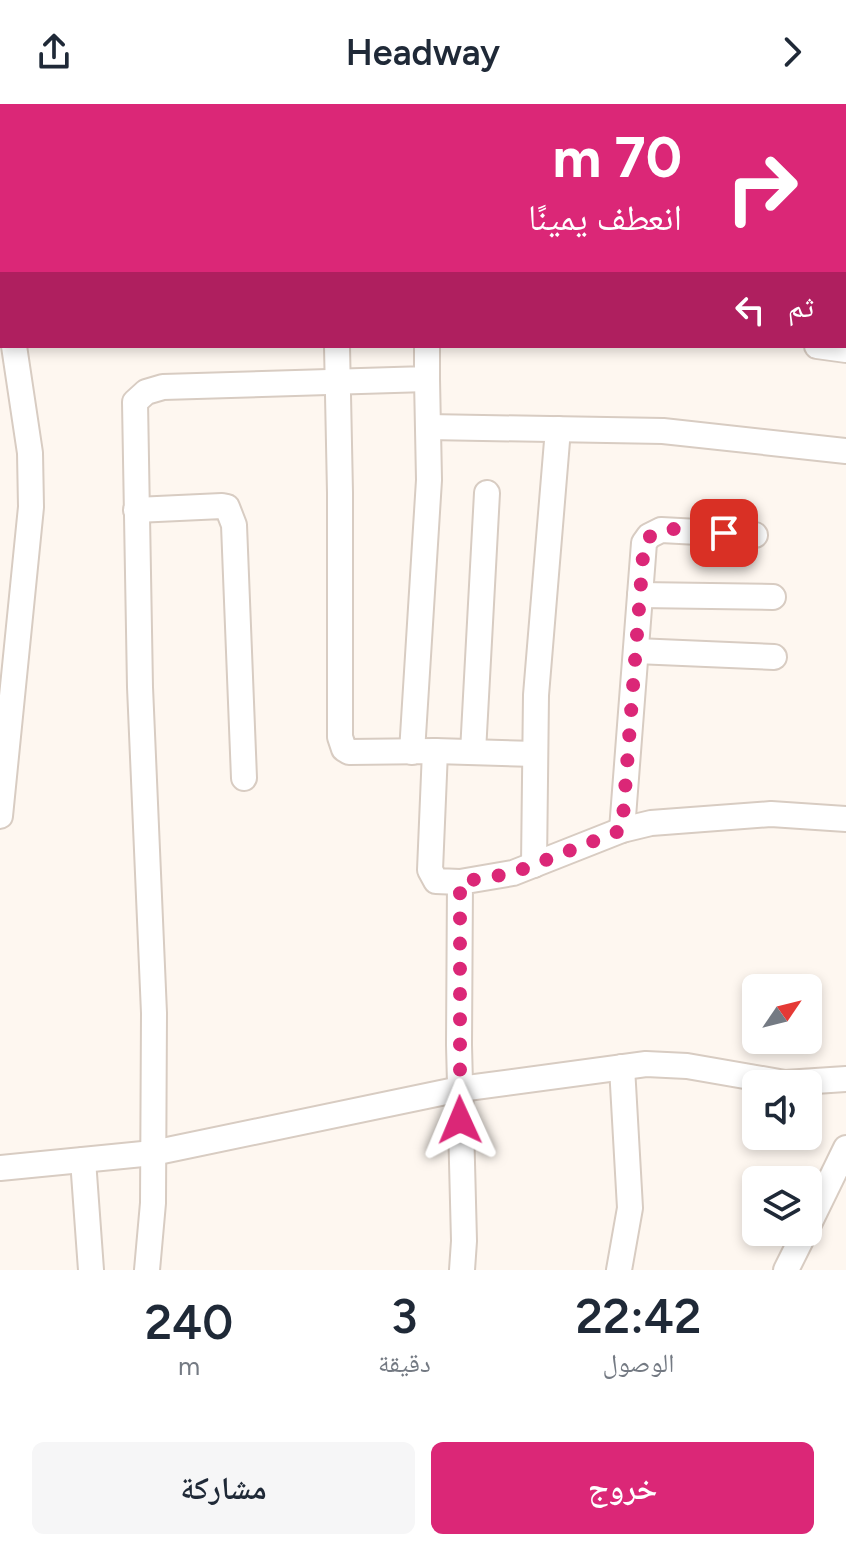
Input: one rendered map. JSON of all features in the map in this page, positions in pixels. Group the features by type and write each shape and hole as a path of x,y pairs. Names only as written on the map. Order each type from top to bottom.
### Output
{"street":[{"path":"0,816 31,507 30,453 10,383 14,348"},
{"path":"337,348 340,737 344,749 349,752 535,754"},
{"path":"427,348 429,480 423,752 430,870 436,881 460,882 513,873 622,830 651,823 771,814 846,819"},
{"path":"147,1270 153,1203 154,1013 133,411 138,398 163,387 427,379"},
{"path":"428,427 663,431 846,451"},
{"path":"534,865 536,695 558,429"},
{"path":"473,752 487,493"},
{"path":"136,510 222,506 227,507 231,514 234,525 244,778"},
{"path":"622,830 644,543 661,530 755,535"},
{"path":"640,595 773,597"},
{"path":"636,651 774,657"},
{"path":"460,882 462,1270"},
{"path":"0,1168 153,1153 460,1089 646,1064 687,1066 785,1083 846,1079"},
{"path":"619,1270 630,1208 622,1067"},
{"path":"822,1197 846,1148"},
{"path":"83,1160 91,1270"},
{"path":"786,1270 798,1246"}],"route":[{"path":"460,1120 460,882 513,873 622,830 644,543 649,536 661,530 724,533"}]}
